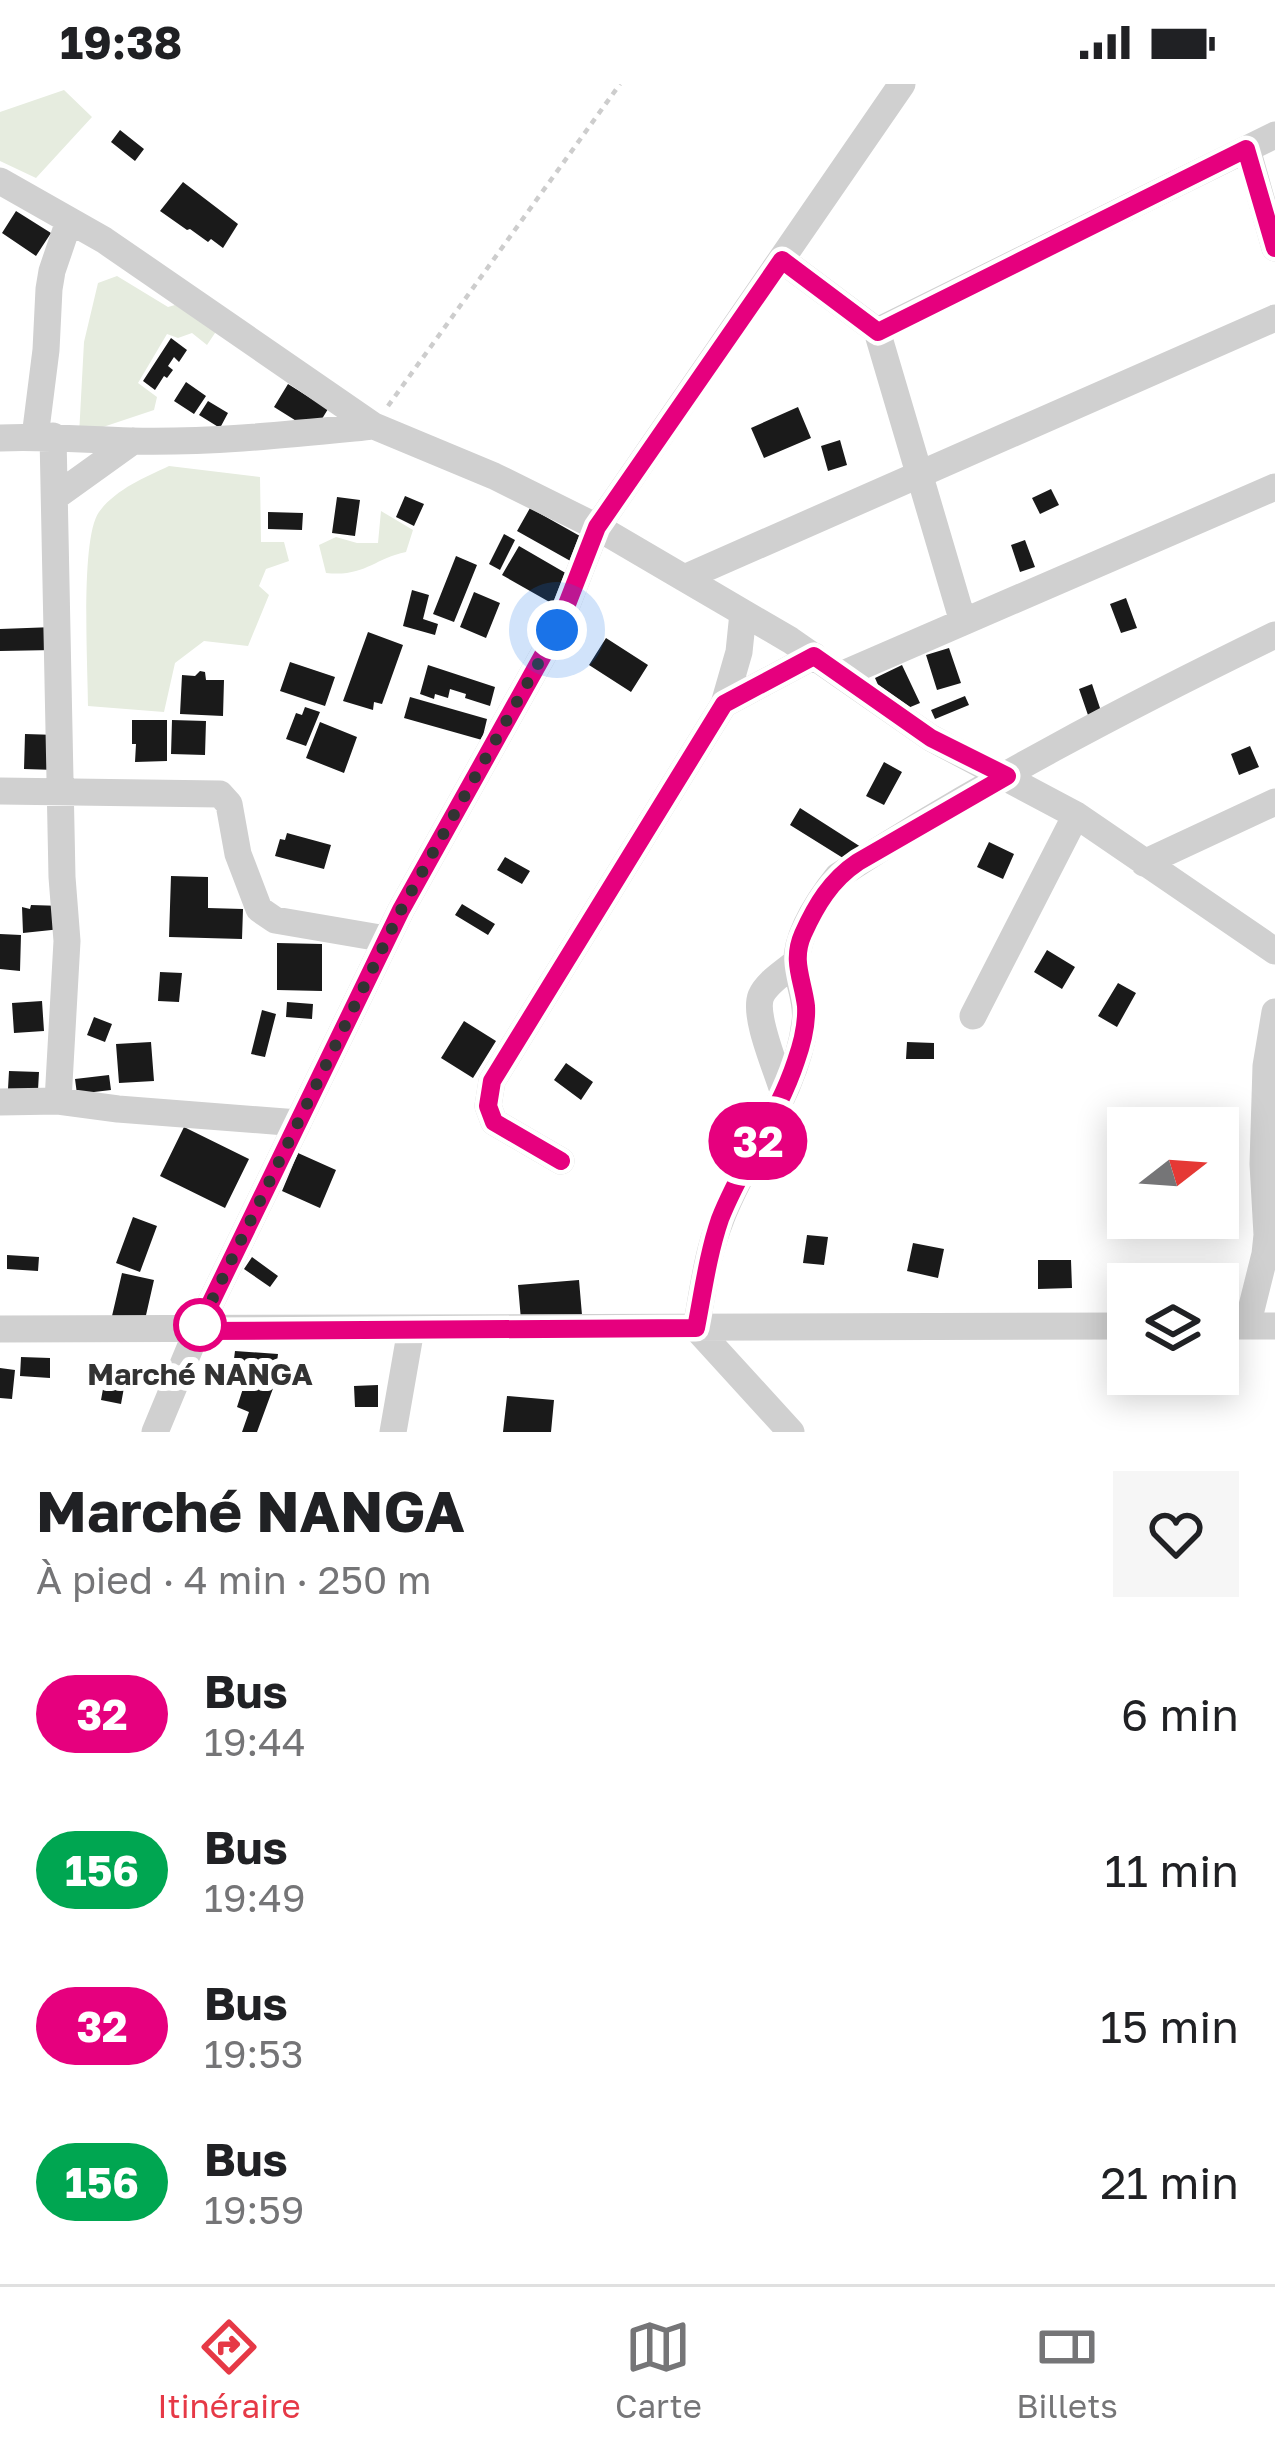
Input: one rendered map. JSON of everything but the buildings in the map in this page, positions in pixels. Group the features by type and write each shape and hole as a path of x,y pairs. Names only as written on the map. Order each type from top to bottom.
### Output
{"street":[{"path":"155,1432 197,1331 386,939 557,630 597,527 902,84"},
{"path":"878,332 1275,135"},
{"path":"1246,149 1275,248"},
{"path":"0,181 104,240 374,426 494,476 597,527 814,656 931,738 1076,814 1275,951"},
{"path":"58,1101 67,941 55,497 44,436 52,271 69,220"},
{"path":"782,260 878,332 963,622"},
{"path":"684,578 1275,318"},
{"path":"0,439 262,437 374,426"},
{"path":"55,497 133,441"},
{"path":"842,676 1275,487"},
{"path":"561,1161 494,1122 488,1106 492,1081 724,704 739,652 743,613"},
{"path":"696,1328 721,1219 797,1060 806,1022 796,962 801,939 838,876 1128,706 1275,635"},
{"path":"724,704 814,656"},
{"path":"0,791 220,794 229,804 238,854 266,916 386,939"},
{"path":"1144,862 1275,802"},
{"path":"973,1016 1076,814"},
{"path":"783,1091 759,1005 767,987 796,962"},
{"path":"1261,1326 1267,1235 1266,1066 1275,1012"},
{"path":"0,1102 58,1101 298,1123"},
{"path":"0,1329 1107,1326"},
{"path":"696,1328 791,1432"},
{"path":"393,1432 411,1329"}],"path":[{"path":"374,426 620,84"}],"shaded area":[{"path":"64,90 92,117 36,178 0,161 0,112"},
{"path":"117,276 217,330 207,345 192,333 178,338 167,334 138,383 157,397 154,410 79,435 84,342 98,283"},
{"path":"169,466 260,477 261,542 284,542 289,561 266,569 259,586 269,595 248,646 204,641 175,663 164,712 88,706 87,575 93,526 114,497"},
{"path":"381,511 413,530 406,552 360,570 326,573 319,545 336,537 378,543"}],"bus line":[{"name":"32","path":"561,1161 494,1122 488,1106 492,1081 724,704 814,656 931,738 1007,776 858,862 823,895 801,939 796,962 806,1004 797,1060 721,1219 696,1328 197,1331 401,910 557,630 597,527 782,260 878,332 1246,149 1275,248"}],"place":[{"name":"Marché NANGA","path":"200,1325"}],"route":[{"path":"200,1325 197,1331 401,910 557,630"}]}
